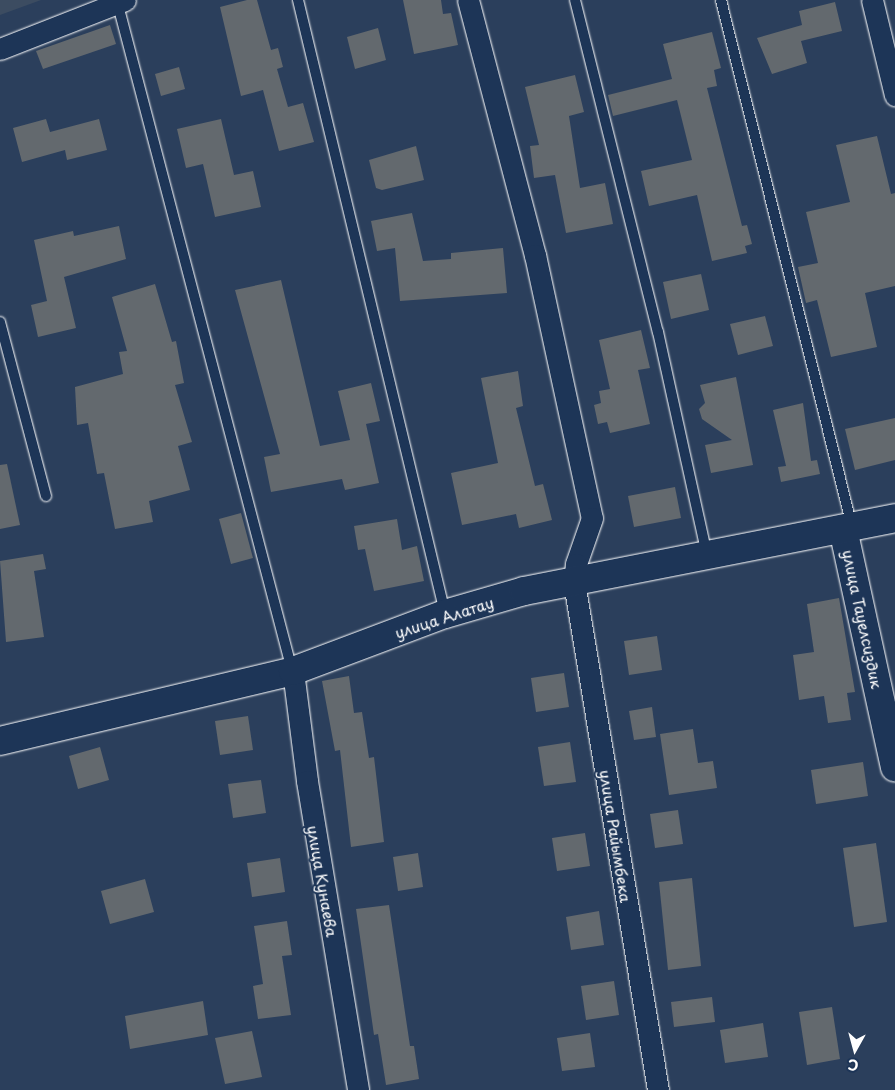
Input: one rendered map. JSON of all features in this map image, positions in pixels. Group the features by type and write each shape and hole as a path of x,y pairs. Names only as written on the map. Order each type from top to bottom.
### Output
{"street":[{"name":"улица Райымбека","path":"468,0 537,264 592,518 576,564 574,582 658,1090"},
{"path":"872,0 895,95"},
{"path":"0,49 121,2"},
{"name":"улица Алатау","path":"0,741 292,671 445,614 524,591 895,518"},
{"name":"улица Тауелсиздик","path":"848,528 895,768"},
{"name":"улица Кунаева","path":"292,671 306,781 358,1090"}],"lane":[{"path":"298,0 445,614"},
{"path":"575,0 658,332 707,556"},
{"path":"721,0 848,528"},
{"path":"121,2 292,671"},
{"path":"0,322 46,496"}],"shaded area":[{"path":"0,0 41,0 0,15"}],"building":[{"path":"247,0 257,0 271,50 278,48 283,67 277,69 288,107 303,103 314,142 279,151 263,90 241,96 220,7"},
{"path":"403,0 441,0 443,14 451,13 458,45 414,54"},
{"path":"835,2 842,31 801,41 807,63 772,74 757,38 802,25 799,11"},
{"path":"110,25 116,44 43,69 36,51"},
{"path":"378,28 386,60 355,69 347,37"},
{"path":"712,32 721,68 714,70 717,86 707,88 742,226 747,225 752,244 745,246 747,253 712,261 697,195 649,206 641,171 692,160 677,100 613,116 608,95 672,79 663,44"},
{"path":"179,67 185,89 161,96 155,74"},
{"path":"575,75 584,112 569,116 580,188 605,183 613,224 566,233 555,175 534,178 530,146 539,145 525,87"},
{"path":"46,119 50,132 99,119 107,150 67,160 65,150 22,162 13,128"},
{"path":"221,119 234,175 253,171 261,207 215,217 203,164 186,168 177,129"},
{"path":"877,136 891,194 895,193 895,286 865,293 877,347 831,357 817,300 806,303 798,267 818,263 806,212 850,202 836,145"},
{"path":"416,146 424,180 382,190 376,188 369,160"},
{"path":"412,213 423,261 451,259 451,253 503,248 507,293 400,301 395,248 377,251 371,221"},
{"path":"119,226 126,259 64,277 76,328 38,337 31,305 47,301 34,240 73,231 74,236"},
{"path":"701,274 709,310 671,319 663,282"},
{"path":"281,280 320,446 350,440 338,391 371,383 380,421 366,424 379,483 345,490 342,479 271,492 264,457 280,454 235,290"},
{"path":"155,284 172,342 176,341 184,383 175,385 192,442 178,446 190,490 149,501 153,522 115,529 104,473 97,474 88,423 77,425 75,387 123,374 119,352 127,351 112,297"},
{"path":"765,316 773,346 738,355 730,324"},
{"path":"641,330 650,368 638,370 650,424 610,433 607,422 598,424 594,405 601,403 599,391 610,389 599,340"},
{"path":"518,371 523,406 516,408 535,486 543,484 552,520 519,528 516,514 462,525 451,473 498,463 481,378"},
{"path":"736,377 753,465 711,473 705,445 732,440 702,419 699,409 705,403 700,385"},
{"path":"803,403 811,461 817,460 820,474 781,482 778,467 786,466 773,410"},
{"path":"895,418 895,460 855,470 845,429"},
{"path":"7,464 20,525 0,529 0,465"},
{"path":"675,487 681,518 634,527 628,496"},
{"path":"241,513 253,558 231,564 219,519"},
{"path":"397,519 402,550 417,546 424,581 374,591 365,549 358,550 354,526"},
{"path":"43,554 46,569 34,571 44,637 6,642 0,561"},
{"path":"839,598 855,692 847,693 851,720 828,723 824,696 799,700 793,655 814,652 807,604"},
{"path":"657,636 662,670 629,675 624,641"},
{"path":"564,673 569,707 536,712 531,678"},
{"path":"349,676 354,713 362,712 369,758 374,757 384,842 351,847 340,750 335,751 322,681"},
{"path":"652,707 656,737 634,740 629,711"},
{"path":"248,716 253,750 220,755 215,721"},
{"path":"693,729 698,763 713,761 717,788 669,795 660,734"},
{"path":"570,742 576,782 544,786 538,747"},
{"path":"100,747 109,780 78,789 69,756"},
{"path":"863,762 868,796 816,804 811,770"},
{"path":"261,780 266,813 233,818 228,784"},
{"path":"678,810 683,844 655,848 650,814"},
{"path":"585,833 590,866 557,871 552,838"},
{"path":"876,843 887,922 854,927 843,848"},
{"path":"418,853 423,887 398,891 393,857"},
{"path":"280,858 285,892 252,897 247,863"},
{"path":"692,878 701,966 668,970 659,882"},
{"path":"145,879 154,912 110,924 101,891"},
{"path":"389,905 410,1046 414,1046 419,1079 386,1085 378,1034 374,1035 356,909"},
{"path":"599,911 604,945 571,950 566,917"},
{"path":"287,921 292,955 282,956 291,1015 258,1019 253,986 263,984 254,926"},
{"path":"614,981 619,1015 586,1020 581,986"},
{"path":"712,997 715,1022 674,1027 671,1002"},
{"path":"203,1001 208,1035 130,1049 125,1016"},
{"path":"832,1007 840,1059 807,1065 799,1012"},
{"path":"763,1023 768,1057 725,1063 720,1030"},
{"path":"252,1031 262,1077 225,1084 215,1038"},
{"path":"590,1033 595,1067 562,1071 557,1038"}]}
